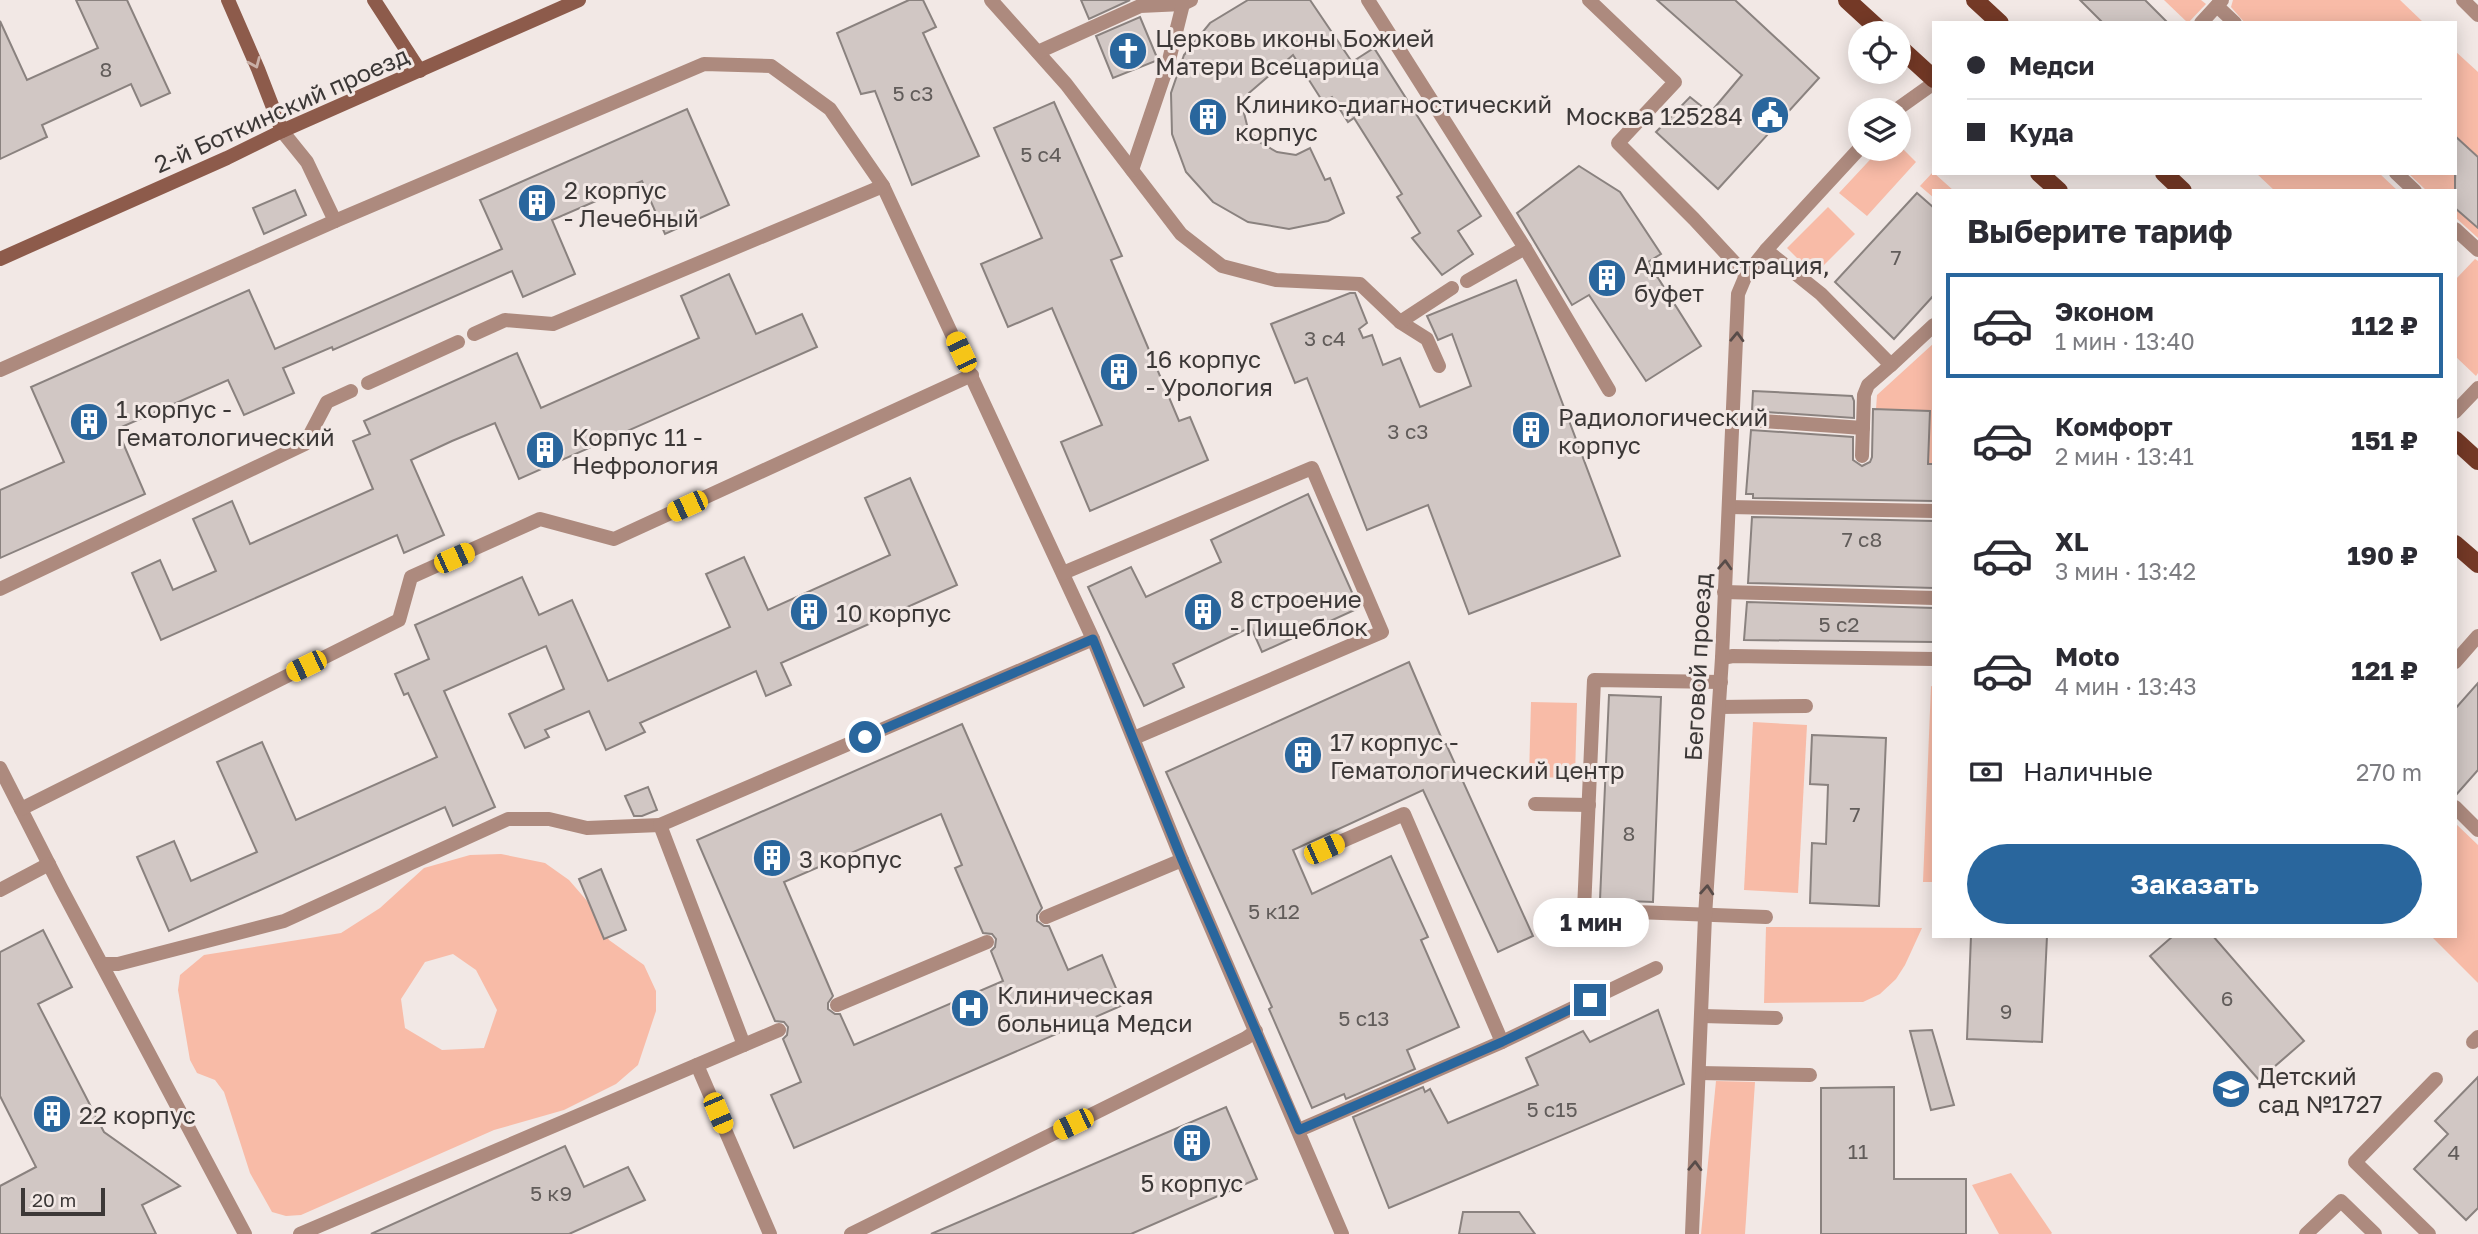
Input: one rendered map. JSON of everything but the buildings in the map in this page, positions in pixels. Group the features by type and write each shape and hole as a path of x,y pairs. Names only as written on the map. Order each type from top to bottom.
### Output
{"main road":[{"path":"1847,0 1870,21"},
{"path":"1975,0 1998,21"},
{"path":"1911,59 1932,79"},
{"path":"2041,175 2057,189"},
{"path":"2166,175 2181,189"},
{"path":"2457,442 2478,461"},
{"path":"2457,546 2478,564"}],"street":[{"path":"228,0 282,131 307,162 334,221"},
{"path":"374,0 420,71"},
{"name":"2-й Боткинский проезд","path":"0,259 579,0"},
{"path":"991,0 1066,84 1181,234 1222,266 1276,280 1360,284 1400,322 1427,339 1439,366"},
{"path":"1368,0 1525,248 1609,390"},
{"path":"1589,0 1675,82 1618,143 1695,219 1746,275"},
{"path":"2463,0 2478,15"},
{"path":"1038,52 1140,6 1187,2 1132,170"},
{"path":"2203,21 2220,3 2234,21"},
{"path":"0,370 334,221 704,64 771,66 830,109 883,186 1093,639 1182,860 1342,1234"},
{"path":"1911,99 1932,83"},
{"name":"Беговой проезд","path":"1692,1234 1705,916 1721,682 1738,294 1746,275 1766,250 1848,161"},
{"path":"2398,175 2413,189"},
{"path":"474,334 505,320 553,324 883,186"},
{"path":"2457,231 2478,250"},
{"path":"1467,281 1525,248"},
{"path":"1766,250 1821,294 1891,365"},
{"path":"1400,322 1452,288"},
{"path":"1862,456 1864,396 1868,385 1932,327"},
{"path":"368,383 457,342"},
{"path":"21,808 399,620 411,577 540,519 614,539 972,375"},
{"path":"2457,410 2478,388"},
{"path":"0,589 305,444 327,402 351,391"},
{"path":"1734,419 1863,428"},
{"path":"1063,573 1312,468 1382,632 1134,738"},
{"path":"1729,507 1932,511"},
{"path":"1724,592 1932,598"},
{"path":"2457,660 2478,636"},
{"path":"102,964 118,964 284,921 508,819 550,819 587,828 660,825 1093,639"},
{"path":"1722,658 1932,659"},
{"path":"1721,682 1594,680 1584,910 1766,917"},
{"path":"1719,707 1806,706"},
{"path":"0,768 245,1234"},
{"path":"1535,804 1589,805"},
{"path":"2457,809 2478,830"},
{"path":"1324,849 1404,814 1502,1042"},
{"path":"660,825 744,1045"},
{"path":"1045,917 1182,860"},
{"path":"0,890 49,864"},
{"path":"837,1005 987,942"},
{"path":"1299,1130 1502,1042 1656,968"},
{"path":"1702,1016 1776,1018"},
{"path":"300,1234 779,1030"},
{"path":"851,1234 1256,1031"},
{"path":"697,1065 770,1234"},
{"path":"1699,1073 1810,1075"},
{"path":"2429,1234 2355,1162 2436,1079"},
{"path":"2306,1234 2341,1201 2375,1234"}],"shaded area":[{"path":"2164,0 2201,0 2206,4 2190,21 2186,21"},
{"path":"2233,0 2400,0 2422,21 2243,21 2231,7"},
{"path":"2457,53 2478,72 2478,238 2457,219 2457,189 2425,189 2410,175 2457,175"},
{"path":"1911,157 1916,162 1867,216 1839,193 1869,161 1911,161"},
{"path":"1932,173 1952,189 1932,189 1932,196 1920,186"},
{"path":"2258,175 2381,175 2396,189 2273,189"},
{"path":"1828,207 1855,234 1814,275 1787,248"},
{"path":"2475,259 2478,261 2476,376 2457,358 2457,278"},
{"path":"1932,345 1932,464 1928,464 1930,411 1876,409 1877,395"},
{"path":"1931,686 1932,882 1923,882"},
{"path":"1531,702 1577,703 1575,778 1529,777"},
{"path":"1753,722 1807,725 1798,893 1744,890"},
{"path":"2457,825 2478,845 2478,983 2433,938 2457,938"},
{"path":"501,854 545,863 569,880 588,902 609,940 644,965 656,991 656,1011 638,1065 616,1084 564,1110 494,1130 301,1215 286,1216 272,1212 250,1173 224,1092 215,1080 197,1073 190,1060 178,990 180,975 204,955 341,933 380,908 424,868 470,855","holes":["453,954 476,970 497,1010 484,1048 442,1050 405,1028 401,999 425,962"]},
{"path":"1766,927 1922,928 1905,965 1896,979 1880,994 1863,1002 1764,1003"},
{"path":"1716,1081 1755,1082 1745,1234 1701,1234"},
{"path":"2011,1173 2051,1234 1999,1234 1972,1185"}],"place":[{"name":"Церковь иконы Божией Матери Всецарица","path":"1128,51"},
{"name":"Москва 125284","path":"1770,115"},
{"name":"Клинико-диагностический корпус","path":"1208,117"},
{"name":"2 корпус - Лечебный","path":"537,203"},
{"name":"Администрация, буфет","path":"1607,278"},
{"name":"16 корпус - Урология","path":"1119,372"},
{"name":"1 корпус - Гематологический","path":"89,422"},
{"name":"Радиологический корпус","path":"1531,430"},
{"name":"Корпус 11 - Нефрология","path":"545,450"},
{"name":"10 корпус","path":"809,612"},
{"name":"8 строение - Пищеблок","path":"1203,612"},
{"name":"17 корпус - Гематологический центр","path":"1303,755"},
{"name":"3 корпус","path":"772,858"},
{"name":"Клиническая больница Медси","path":"970,1008"},
{"name":"Детский сад №1727","path":"2231,1089"},
{"name":"22 корпус","path":"52,1114"},
{"name":"5 корпус","path":"1192,1143"}],"route":[{"path":"865,737 1093,639 1182,860 1299,1130 1502,1042 1590,1000"}]}
